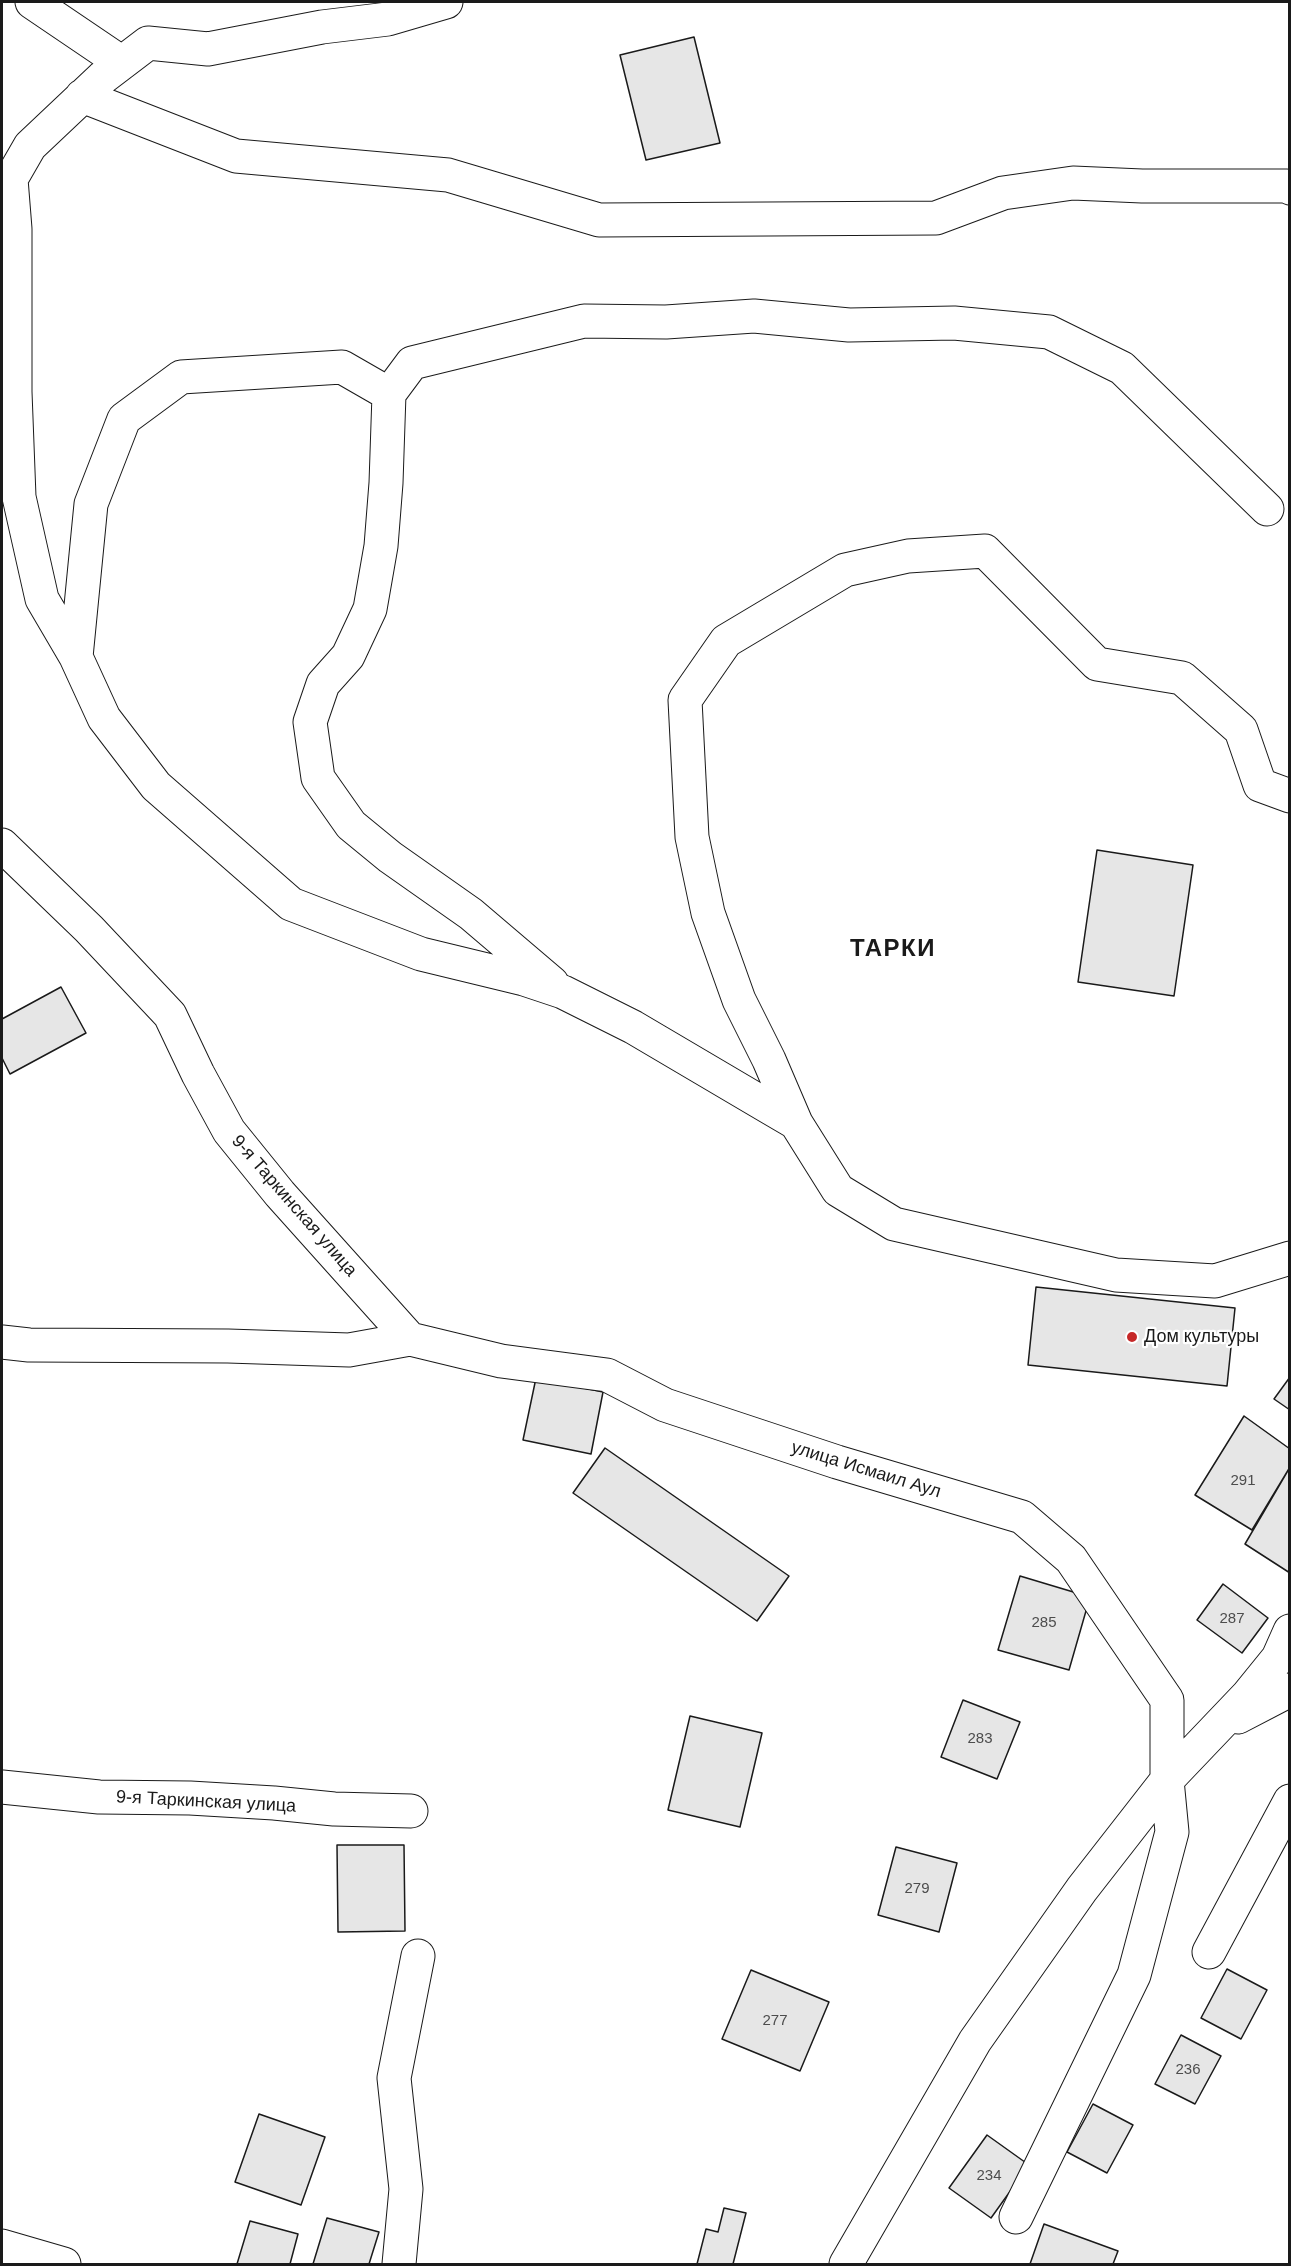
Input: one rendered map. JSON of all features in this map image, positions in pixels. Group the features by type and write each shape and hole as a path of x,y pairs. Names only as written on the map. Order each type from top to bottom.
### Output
{"street":[{"path":"32,2 122,63"},
{"path":"446,2 388,19 322,27 208,49 148,43 82,96 10,165 15,240 15,392 19,497 42,599 76,657 104,718 156,786 291,904 420,954 563,992 633,1027 796,1123"},
{"path":"82,96 236,156 448,175 599,220 936,218 1003,194 1073,183 1142,186 1287,186 1290,188"},
{"path":"563,992 471,914 390,857 351,825 318,778 310,722 323,684 348,656 370,609 381,546 387,483 389,394 412,363 584,321 666,322 754,316 849,325 954,323 1049,332 1122,368 1267,509"},
{"path":"76,657 92,504 124,419 181,377 342,367 389,394"},
{"path":"1290,796 1260,785 1240,730 1182,678 1097,664 985,551 908,556 845,570 726,641 686,699 692,837 708,913 740,1000 796,1123 838,1190 894,1224 1116,1275 1215,1281 1290,1258"},
{"name":"9-я Таркинская улица","path":"2,845 89,930 170,1015 229,1131 280,1194 410,1339"},
{"path":"2,1342 29,1345 228,1346 349,1350 410,1339"},
{"name":"улица Исмаил Аул","path":"410,1339 501,1361 607,1375 665,1406 837,1462 1022,1517 1071,1559 1167,1700 1167,1780 1172,1832 1134,1975 1078,2085 1016,2217"},
{"path":"846,2265 975,2042 1082,1889 1167,1780 1248,1695 1278,1658 1290,1631"},
{"path":"1210,1733 1290,1690"},
{"name":"9-я Таркинская улица","path":"2,1787 99,1797 190,1798 334,1809 411,1811"},
{"path":"1209,1952 1290,1801"},
{"path":"399,2265 406,2189 394,2078 418,1956"},
{"path":"2,2246 64,2265"}],"building":[{"path":"694,37 720,143 646,160 620,55"},
{"path":"1097,850 1193,865 1174,996 1078,982"},
{"path":"61,987 86,1033 10,1074 2,1058 2,1019"},
{"name":"Дом культуры","path":"1036,1287 1235,1308 1227,1386 1028,1365"},
{"path":"1290,1377 1290,1410 1274,1399"},
{"path":"536,1378 603,1392 591,1454 523,1440"},
{"path":"1244,1416 1290,1449 1290,1467 1252,1530 1195,1495"},
{"path":"605,1448 789,1576 757,1621 573,1493"},
{"path":"1290,1467 1290,1573 1245,1544"},
{"path":"1020,1576 1090,1597 1069,1670 998,1650"},
{"path":"1223,1584 1268,1618 1242,1653 1197,1620"},
{"path":"963,1700 1020,1722 997,1779 941,1757"},
{"path":"690,1716 762,1733 740,1827 668,1810"},
{"path":"337,1845 404,1845 405,1931 338,1932"},
{"path":"896,1847 957,1863 939,1932 878,1915"},
{"path":"1227,1969 1267,1990 1241,2039 1201,2018"},
{"path":"751,1970 829,2002 800,2071 722,2039"},
{"path":"1181,2035 1221,2056 1195,2104 1155,2084"},
{"path":"1093,2104 1133,2125 1107,2173 1067,2152"},
{"path":"259,2114 325,2137 301,2205 235,2182"},
{"path":"987,2135 1029,2165 991,2218 949,2188"},
{"path":"724,2208 746,2213 733,2264 697,2264 706,2229 718,2232"},
{"path":"327,2218 379,2232 369,2264 313,2264"},
{"path":"250,2221 298,2234 290,2264 237,2264"},
{"path":"1044,2224 1118,2251 1113,2264 1030,2264"}],"place":[{"name":"Дом культуры","path":"1132,1337"}],"district":[{"name":"ТАРКИ","path":"893,949"}]}
